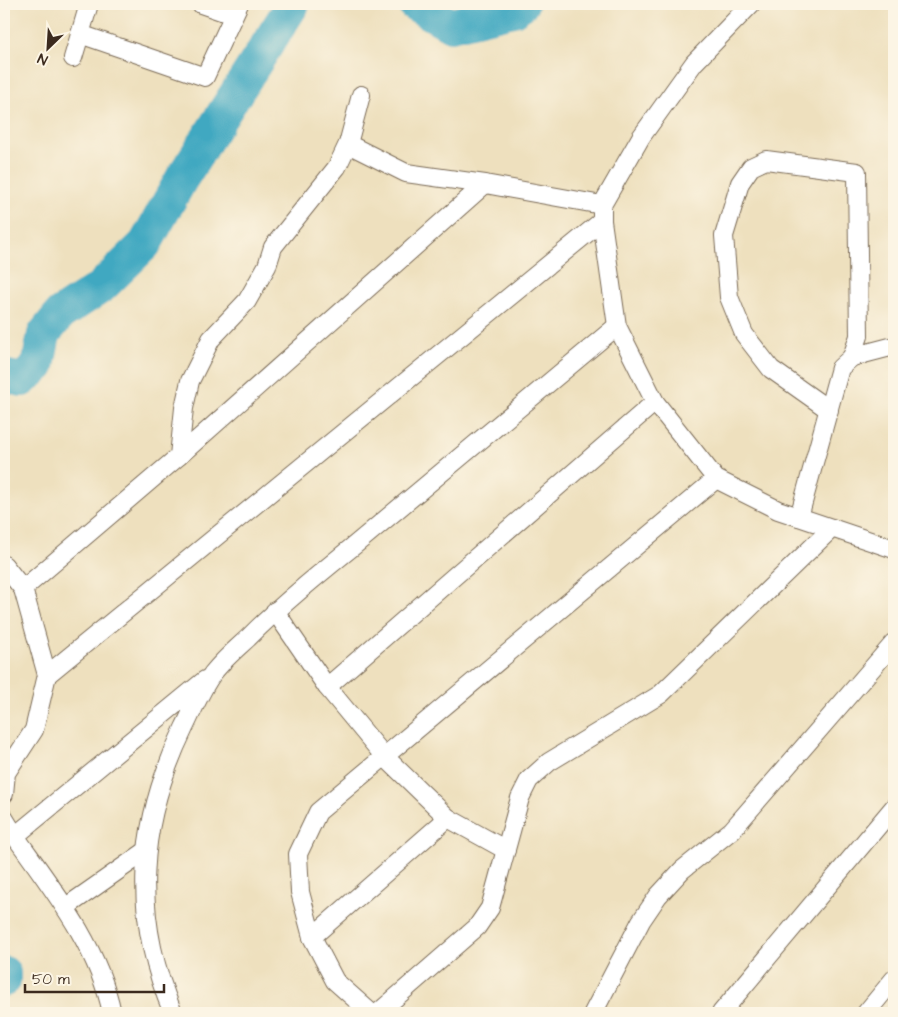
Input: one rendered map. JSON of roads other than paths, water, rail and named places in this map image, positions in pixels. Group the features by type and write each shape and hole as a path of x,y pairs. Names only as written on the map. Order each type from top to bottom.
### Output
{"street":[{"path":"73,58 89,4"},
{"path":"80,34 206,77 236,9 201,4"},
{"path":"48,675 602,213 641,137 694,64 751,4"},
{"path":"179,456 184,408 190,382 211,339 248,301 267,266 273,247 337,167 348,144 361,95"},
{"path":"348,144 406,173 485,184 602,213"},
{"path":"828,410 771,369 744,334 729,297 724,236 740,183 751,167 766,160 857,172 859,336 852,357"},
{"path":"23,590 179,456 485,184"},
{"path":"602,213 618,326 655,402 716,479 778,510 894,547"},
{"path":"15,836 213,673 275,611 618,326"},
{"path":"799,517 840,368 852,357 894,346"},
{"path":"328,687 655,402"},
{"path":"371,1013 335,981 312,937 300,892 298,854 318,812 716,479"},
{"path":"378,1013 478,927 490,908 520,798 529,780 549,762 661,694 832,528"},
{"path":"4,565 23,590 48,675 34,730 6,773 4,794"},
{"path":"275,611 328,687 384,756 448,818 506,850"},
{"path":"593,1013 641,920 658,896 682,870 732,830 894,643"},
{"path":"167,1010 151,948 146,911 146,850 150,825 161,785 174,749 213,673"},
{"path":"721,1013 894,807"},
{"path":"4,818 66,907 97,965 112,1013"},
{"path":"312,937 448,818"},
{"path":"66,907 146,850"},
{"path":"866,1013 894,979"}],"waterway":[{"path":"4,376 22,380 38,366 44,334 60,314 101,287 145,244 182,178 293,4"},
{"path":"414,4 451,25 513,10 522,4"},
{"path":"4,973 4,980"}]}
